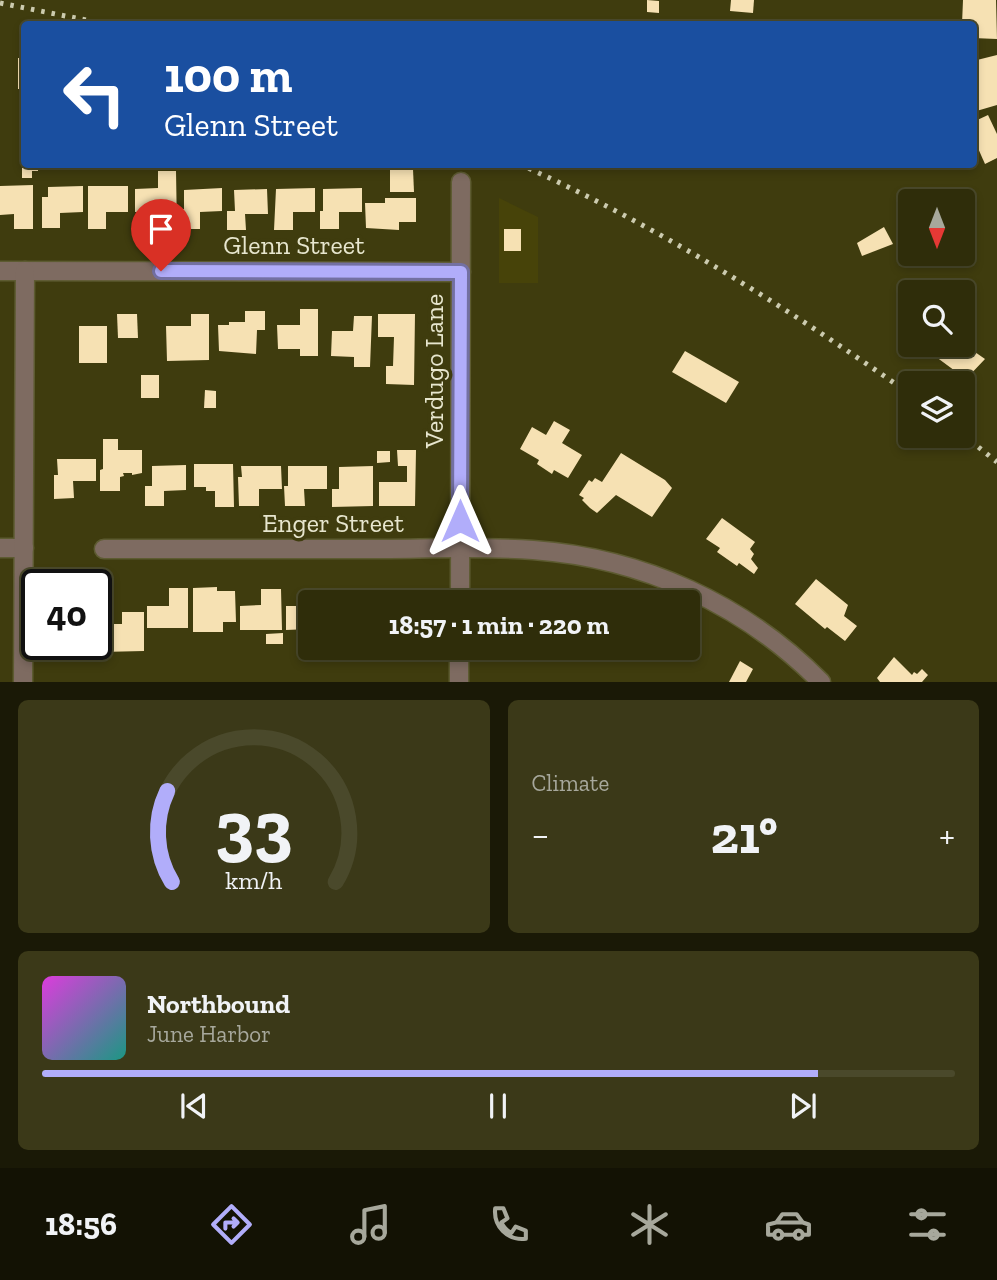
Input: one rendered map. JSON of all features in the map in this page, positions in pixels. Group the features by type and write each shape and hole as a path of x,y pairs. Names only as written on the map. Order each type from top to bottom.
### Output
{"street":[{"name":"Verdugo Lane","path":"460,590 461,182"},
{"name":"Glenn Street","path":"0,271 461,272"},
{"path":"23,681 25,271"},
{"path":"0,548 24,548"},
{"name":"Enger Street","path":"104,549 460,549 533,550 578,555 660,576 695,591 767,634 821,681"},
{"path":"459,660 459,681"}],"shaded area":[{"path":"499,198 538,217 538,283 499,283"}],"building":[{"path":"647,0 659,1 659,13 647,12"},
{"path":"731,0 754,0 753,13 730,11"},
{"path":"963,0 996,0 997,39 977,38 977,21 962,21"},
{"path":"997,55 997,105 977,111 977,60"},
{"path":"18,58 21,58 21,89 18,89"},
{"path":"988,115 997,134 997,158 985,164 977,146 977,120"},
{"path":"22,168 38,168 38,171 32,171 32,178 22,178"},
{"path":"413,169 414,192 390,192 390,170"},
{"path":"158,171 176,171 177,230 157,230 157,212 135,212 135,189 158,188"},
{"path":"33,185 33,229 14,229 14,214 0,215 0,186"},
{"path":"83,186 83,212 60,213 60,228 42,228 42,197 48,197 48,187"},
{"path":"88,186 128,186 128,212 106,212 106,229 88,229"},
{"path":"222,188 222,211 200,212 200,229 181,229 184,190"},
{"path":"315,188 315,212 293,212 293,230 274,230 276,189"},
{"path":"362,188 362,212 339,212 339,229 320,229 323,189"},
{"path":"267,189 268,214 245,214 246,230 227,230 227,211 235,211 234,190"},
{"path":"385,198 416,198 416,222 399,222 399,230 366,228 365,203 385,203"},
{"path":"884,227 893,244 862,256 857,243"},
{"path":"504,229 521,229 521,251 504,251"},
{"path":"300,309 318,309 318,356 300,356 300,349 278,349 277,325 300,325"},
{"path":"245,311 265,311 265,330 257,330 256,354 219,351 218,325 245,322"},
{"path":"117,314 137,314 138,338 118,338"},
{"path":"191,314 209,314 209,360 167,361 166,326 191,326"},
{"path":"378,314 415,314 414,385 386,384 386,366 393,366 394,337 378,337"},
{"path":"354,316 372,316 370,367 354,367 354,357 331,356 332,331 353,331"},
{"path":"79,326 107,326 107,363 79,363"},
{"path":"685,351 739,382 726,403 672,372"},
{"path":"975,352 985,359 974,371 955,371 936,357 975,357"},
{"path":"141,375 159,375 159,398 141,398"},
{"path":"205,390 216,391 216,408 204,408"},
{"path":"554,421 570,430 562,443 582,455 568,478 554,470 552,474 537,464 539,460 520,449 532,427 546,435"},
{"path":"103,439 118,439 118,450 142,450 142,473 123,473 124,476 120,477 120,491 100,491"},
{"path":"397,450 416,450 415,506 379,506 379,482 407,482 407,466 398,466"},
{"path":"377,451 390,451 390,462 377,463"},
{"path":"621,453 665,480 672,488 652,517 616,495 597,513 579,495 589,480 592,482 595,478 602,482"},
{"path":"57,459 96,459 96,481 73,481 74,498 54,499 54,475 58,475"},
{"path":"194,464 233,464 234,507 215,507 215,491 206,491 206,487 194,487"},
{"path":"186,465 186,490 164,491 164,506 145,506 145,486 152,486 152,466"},
{"path":"241,466 281,466 282,489 259,489 259,506 239,506 238,477 242,477"},
{"path":"288,466 327,466 327,489 304,489 305,506 285,506 284,486 288,486"},
{"path":"373,466 373,506 332,507 332,489 339,489 339,467"},
{"path":"722,518 755,542 750,549 754,554 751,559 758,568 754,574 717,552 720,548 706,539"},
{"path":"816,579 848,605 844,616 857,626 845,641 827,627 825,629 795,604"},
{"path":"217,587 217,591 235,591 236,622 223,622 223,632 193,632 193,588"},
{"path":"169,588 188,588 188,628 147,628 147,606 169,606"},
{"path":"308,588 328,588 328,590"},
{"path":"416,588 416,590 378,590"},
{"path":"261,589 281,589 282,630 240,630 240,606 261,605"},
{"path":"286,606 298,606 298,630 286,630"},
{"path":"122,612 144,612 144,651 112,652 112,624 122,624"},
{"path":"283,633 283,644 266,644 266,634"},
{"path":"894,657 912,675 922,669 928,675 922,682 880,682 877,678"},
{"path":"740,661 753,669 746,682 729,682"}],"railway":[{"path":"0,3 91,21"},
{"path":"528,168 671,241 768,299 898,386"},
{"path":"975,444 997,462"}],"route":[{"path":"161,271 461,272 460,521"}]}
